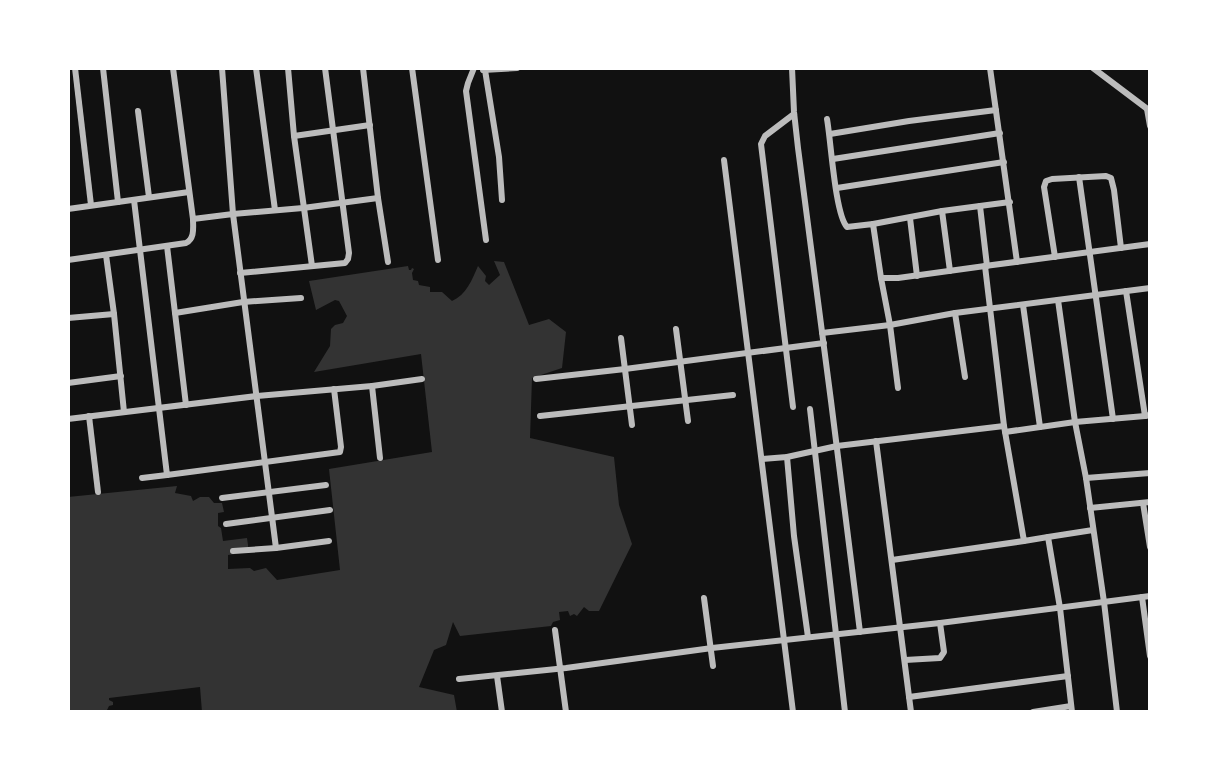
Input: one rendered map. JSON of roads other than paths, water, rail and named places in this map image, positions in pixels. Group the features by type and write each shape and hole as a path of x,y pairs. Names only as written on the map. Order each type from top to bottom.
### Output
{"street":[{"path":"75,68 91,205"},
{"path":"103,68 118,202"},
{"path":"68,260 186,243 191,240 192,219 173,68"},
{"path":"222,68 233,214 276,548"},
{"path":"256,68 275,210"},
{"path":"288,68 294,136 312,266"},
{"path":"240,273 345,263 348,259 325,68"},
{"path":"363,68 388,262"},
{"path":"412,68 438,260"},
{"path":"479,69 517,68"},
{"path":"792,68 794,114 860,632"},
{"path":"990,68 1017,262"},
{"path":"1093,68 1149,110 1150,126"},
{"path":"479,69 499,156 502,200"},
{"path":"479,69 468,83 466,91 486,240"},
{"path":"830,134 996,110"},
{"path":"138,111 149,197"},
{"path":"793,407 761,144 765,136 794,114"},
{"path":"827,119 840,212 845,225 851,227 873,224 1010,202"},
{"path":"294,136 370,125"},
{"path":"833,159 1000,133"},
{"path":"724,160 793,712"},
{"path":"836,188 1004,162"},
{"path":"1079,177 1113,419"},
{"path":"1055,257 1045,183 1052,179 1111,178 1121,247"},
{"path":"68,209 189,192"},
{"path":"192,219 378,198"},
{"path":"134,200 167,475"},
{"path":"980,206 1005,429 1024,541"},
{"path":"942,211 950,271"},
{"path":"910,218 918,276"},
{"path":"873,224 898,388"},
{"path":"881,278 918,276 1150,244"},
{"path":"167,246 186,405"},
{"path":"106,254 124,412"},
{"path":"822,333 890,326 955,313 1150,288"},
{"path":"762,459 787,457 876,440 1040,427 1147,415 1126,290"},
{"path":"175,313 243,302 301,298"},
{"path":"1058,300 1104,602 1117,712"},
{"path":"1023,304 1040,427"},
{"path":"955,313 965,377"},
{"path":"68,318 114,314"},
{"path":"676,329 688,421"},
{"path":"621,338 632,425"},
{"path":"536,379 824,343"},
{"path":"68,383 121,376"},
{"path":"68,419 422,379"},
{"path":"372,386 380,457"},
{"path":"142,478 340,452 334,389"},
{"path":"540,416 733,395"},
{"path":"810,409 845,712"},
{"path":"89,416 98,492"},
{"path":"876,440 911,712"},
{"path":"787,457 794,536 808,638"},
{"path":"1086,478 1150,473"},
{"path":"222,498 326,485"},
{"path":"1090,508 1146,503 1150,547"},
{"path":"226,524 330,510"},
{"path":"892,560 1093,530"},
{"path":"1033,712 1072,709 1048,537"},
{"path":"233,551 329,541"},
{"path":"459,679 1146,597 1150,656"},
{"path":"704,598 713,666"},
{"path":"905,660 940,657 944,652 940,623"},
{"path":"555,630 566,712"},
{"path":"497,676 502,712"},
{"path":"909,697 1068,676"}]}
